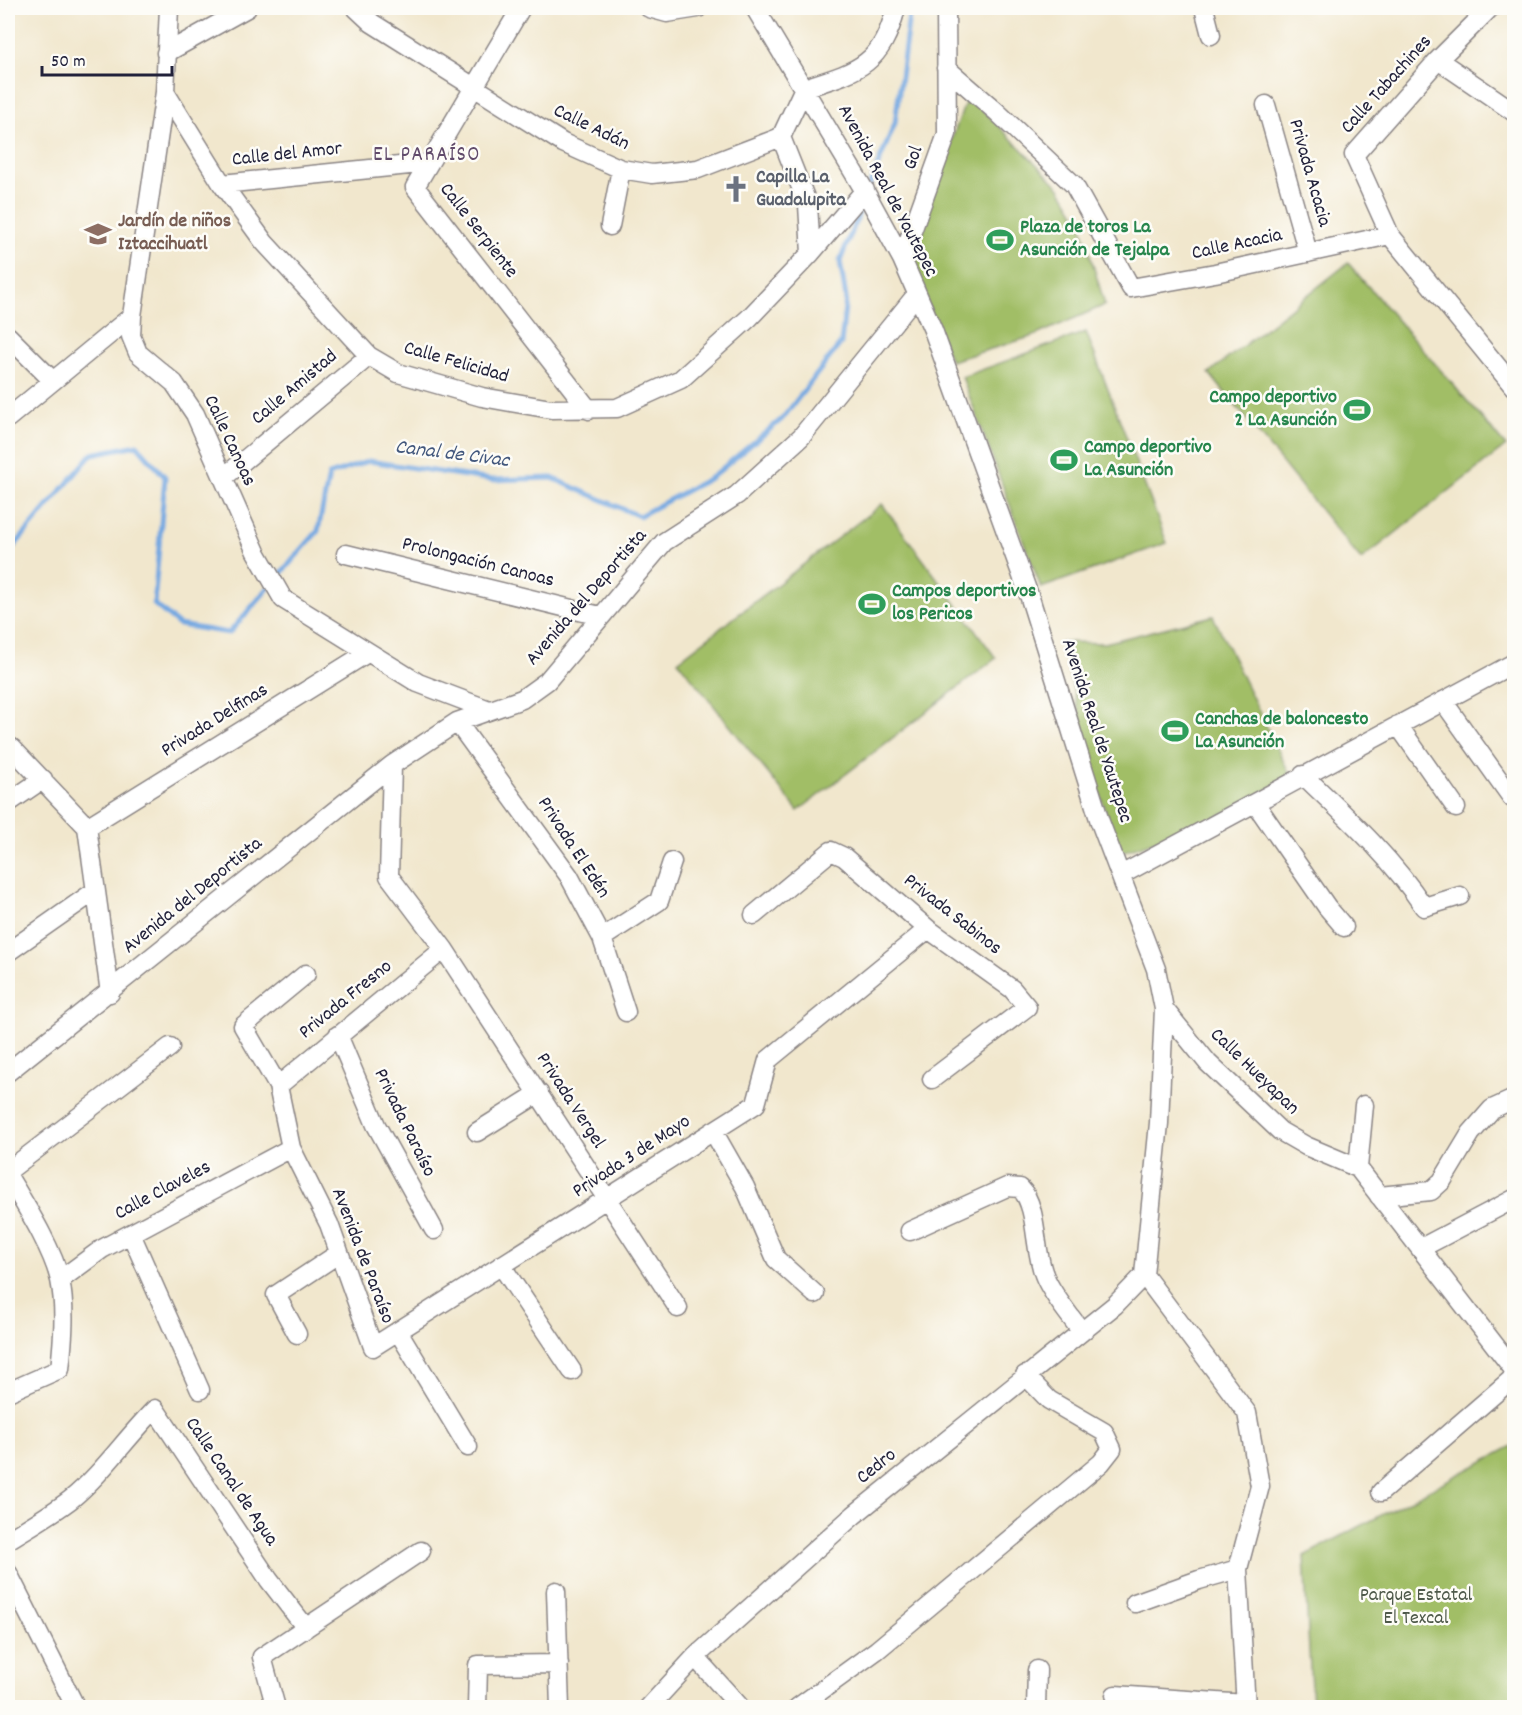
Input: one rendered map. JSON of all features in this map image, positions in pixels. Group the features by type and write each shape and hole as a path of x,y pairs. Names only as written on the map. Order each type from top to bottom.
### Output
{"street":[{"name":"Calle Canoas","path":"169,8 165,92 132,316 131,336 138,353 174,383 195,414 256,552 283,599 418,683 489,710"},
{"path":"166,53 247,8"},
{"name":"Calle Adán","path":"356,8 372,23 563,143 621,169 652,174 698,169 781,137"},
{"name":"Calle Serpiente","path":"521,8 415,187 589,410"},
{"path":"649,8 667,12 698,8"},
{"name":"Avenida Real de Yautepec","path":"755,8 866,192 894,242 917,294 1030,598 1100,822 1156,969 1164,1009 1159,1123 1144,1275"},
{"path":"811,253 808,205 781,137 804,88 844,75 872,60 890,33 896,8"},
{"name":"Gol","path":"902,259 947,134 946,8"},
{"path":"1204,8 1211,35"},
{"name":"Calle Tabachines","path":"1390,235 1354,155 1438,60 1490,8"},
{"path":"1438,60 1515,112"},
{"name":"Calle Acacia","path":"946,68 997,112 1074,185 1131,288 1390,235"},
{"name":"Calle Felicidad","path":"165,92 222,184 264,242 369,356 398,373 482,397 550,409 617,408 681,379 749,318 866,192"},
{"name":"Privada Acacia","path":"1266,105 1308,253"},
{"name":"Calle del Amor","path":"222,184 429,164"},
{"path":"610,226 621,169"},
{"path":"1390,235 1515,387"},
{"name":"Avenida del Deportista","path":"8,1072 110,993 392,765 457,722 522,699 547,681 664,542 737,495 801,437 917,294"},
{"path":"8,418 132,316"},
{"path":"8,336 53,381"},
{"name":"Calle Amistad","path":"223,478 369,356"},
{"name":"Prolongación Canoas","path":"346,554 600,616"},
{"name":"Privada Delfinas","path":"87,827 367,653"},
{"path":"1121,875 1303,775 1515,663"},
{"path":"1443,701 1512,798"},
{"name":"Privada El Edén","path":"457,722 569,876 602,938 626,1012"},
{"path":"1398,725 1456,808"},
{"path":"12,748 87,827 110,993"},
{"name":"Privada Vergel","path":"392,765 389,876 444,949 678,1308"},
{"path":"1303,775 1380,849 1401,873 1424,907 1460,896"},
{"path":"8,803 43,779"},
{"path":"1255,803 1327,907 1344,927"},
{"name":"Privada Sabinos","path":"754,915 831,851 844,856 928,929 1012,989 1027,1007 933,1079"},
{"path":"602,938 659,901 672,862"},
{"path":"8,952 95,891"},
{"name":"Privada 3 de Mayo","path":"373,1347 756,1104 768,1060 928,929"},
{"name":"Privada Fresno","path":"278,1086 444,949"},
{"name":"Avenida de Paraíso","path":"306,974 243,1026 278,1086 291,1148 329,1224 373,1347"},
{"name":"Calle Hueyapan","path":"1164,1009 1208,1063 1280,1131 1306,1146 1358,1168"},
{"name":"Privada Paraíso","path":"338,1035 376,1125 434,1230"},
{"path":"8,1171 170,1047"},
{"path":"477,1132 539,1093"},
{"path":"1379,1196 1431,1191 1443,1181 1471,1133 1492,1109 1515,1099"},
{"path":"1364,1105 1358,1168 1515,1370"},
{"path":"713,1131 745,1187 776,1259 815,1294"},
{"name":"Calle Claveles","path":"60,1280 102,1249 291,1148"},
{"path":"8,1176 34,1220 60,1280 64,1336 60,1369 8,1392"},
{"path":"910,1231 1007,1187 1020,1188 1029,1197 1036,1251 1045,1278 1081,1331"},
{"path":"1421,1248 1515,1198"},
{"path":"131,1234 200,1390"},
{"path":"297,1334 276,1295 338,1254"},
{"path":"501,1265 572,1371"},
{"path":"1115,1695 1246,1706 1238,1569 1260,1486 1247,1413 1144,1275"},
{"name":"Cedro","path":"649,1706 694,1657 854,1515 1025,1375 1115,1305 1144,1275"},
{"path":"398,1331 468,1447"},
{"path":"797,1707 877,1650 1101,1463 1112,1449 1104,1432 1049,1400 1025,1375"},
{"path":"1382,1492 1515,1377"},
{"name":"Calle Canal de Agua","path":"8,1540 71,1499 101,1470 128,1436 155,1409 269,1580 306,1628"},
{"path":"276,1707 262,1657 421,1551"},
{"path":"1135,1603 1238,1569"},
{"path":"8,1573 76,1707"},
{"path":"556,1590 560,1707"},
{"path":"694,1657 741,1707"},
{"path":"477,1707 478,1665 559,1664"},
{"path":"1036,1707 1037,1670"}],"green space":[{"name":"Plaza de toros La Asunción de Tejalpa","path":"968,95 1060,188 1080,221 1105,305 1034,336 951,361 908,258"},
{"name":"Campo deportivo 2 La Asunción","path":"1348,263 1506,446 1361,560 1209,373"},
{"name":"Campo deportivo La Asunción","path":"1086,332 1167,543 1041,588 962,377"},
{"path":"882,504 996,658 798,811 678,661"},
{"name":"Canchas de baloncesto La Asunción","path":"1213,616 1291,777 1206,823 1119,853 1094,776 1062,642 1105,643"},
{"name":"Parque Estatal El Texcal","path":"1514,1445 1514,1707 1312,1707 1304,1556"}],"waterway":[{"name":"Canal de Civac","path":"868,189 895,123 910,8"},
{"name":"Canal de Civac","path":"276,579 318,531 329,475 369,461 492,480 552,478 639,516 712,477 782,419 841,343 846,298 840,261 863,203"},
{"name":"Canal de Civac","path":"8,550 11,550 92,454 137,445 165,477 154,604 179,625 229,633 270,586"}],"place":[{"name":"Capilla La Guadalupita","path":"736,189"},
{"name":"Jardín de niños Iztaccihuatl","path":"98,234"},
{"name":"Plaza de toros La Asunción de Tejalpa","path":"1000,240"},
{"name":"Campo deportivo 2 La Asunción","path":"1357,410"},
{"name":"Campo deportivo La Asunción","path":"1064,460"},
{"name":"Campos deportivos los Pericos","path":"872,604"},
{"name":"Canchas de baloncesto La Asunción","path":"1175,731"}],"district":[{"name":"EL PARAÍSO","path":"427,156"}]}
